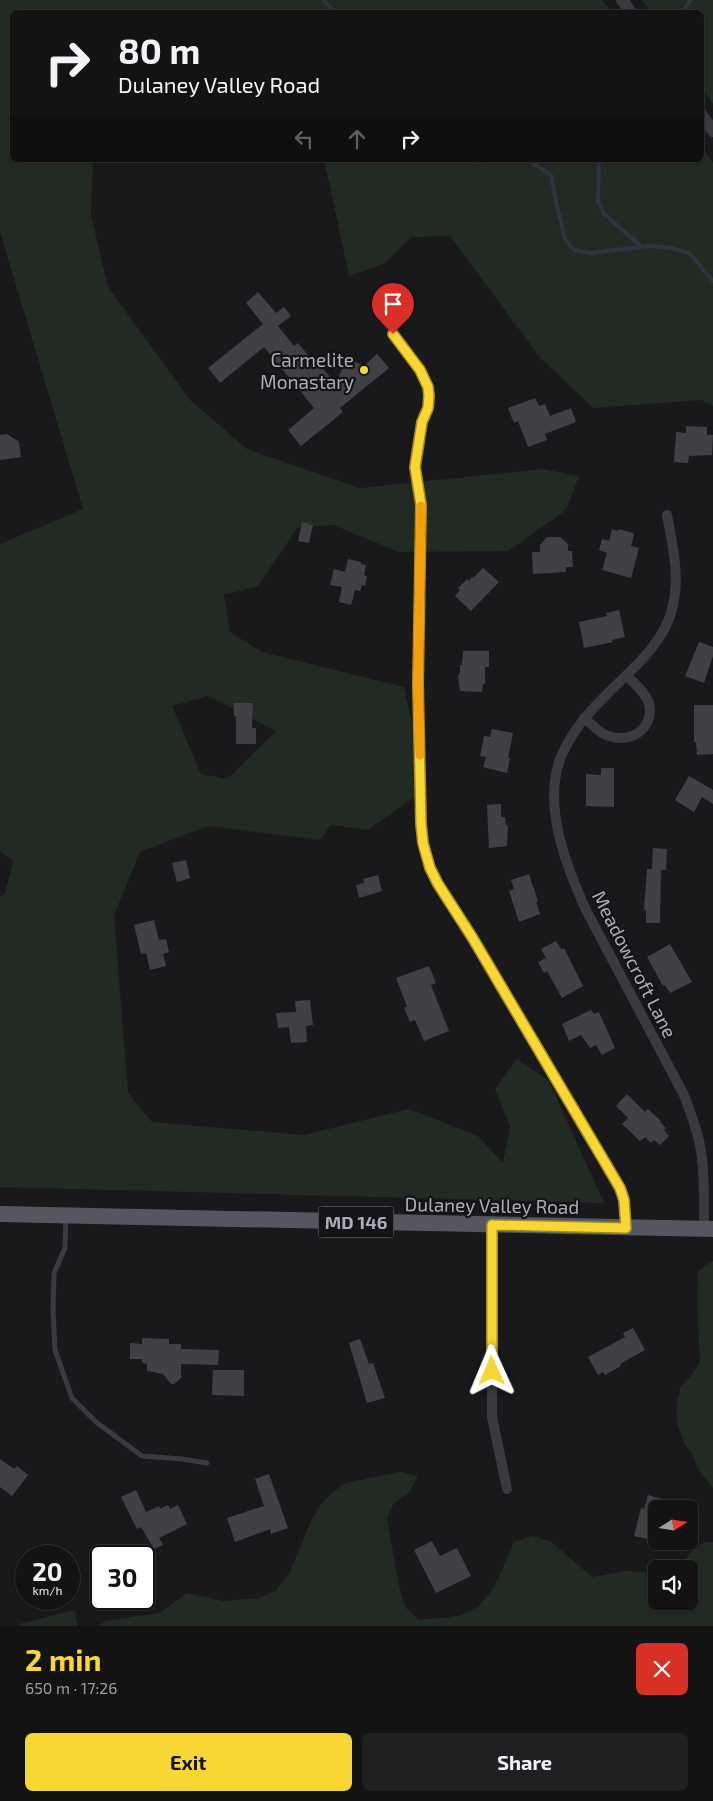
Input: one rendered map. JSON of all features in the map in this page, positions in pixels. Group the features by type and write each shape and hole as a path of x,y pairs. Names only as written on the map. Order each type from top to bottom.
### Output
{"main road":[{"name":"Dulaney Valley Road","path":"0,1214 709,1229"}],"street":[{"path":"704,118 713,131"},
{"name":"Meadowcroft Lane","path":"667,515 676,576 675,596 671,614 661,634 647,654 584,718 570,738 560,759 556,780 555,808 562,852 585,908 684,1095 701,1149 709,1229"},
{"path":"584,718 605,735 628,738 639,733 650,716 649,704 644,694 627,676"},
{"path":"492,1225 492,1417 507,1489"}],"lane":[{"path":"384,322 420,370 428,387 429,396 428,408 422,422 415,467 421,505 418,684 423,843 430,868 438,884 472,937 620,1188 624,1200 626,1228"},
{"path":"66,1216 65,1248 54,1273 53,1310 55,1350 72,1398 96,1422 142,1456 207,1463"}],"shaded area":[{"path":"0,0 602,0 610,10 10,10 10,162 93,162 91,215 108,287 190,400 247,449 360,488 543,469 579,476 566,510 508,551 399,552 333,525 298,527 258,586 224,595 230,632 262,652 404,687 426,789 368,830 331,825 320,840 208,826 140,852 114,915 128,1093 152,1122 304,1135 409,1109 478,1136 503,1163 510,1126 495,1089 517,1059 549,1081 604,1203 0,1187 0,897 5,893 13,861 0,851 0,544 83,509 0,232","holes":["208,696 276,731 227,779 201,774 172,706"]},
{"path":"642,0 713,0 713,104 704,91 704,10 650,10"},
{"path":"704,150 713,163 713,406 701,400 593,408 539,356 450,236 411,237 384,264 349,276 325,163 704,162"},
{"path":"713,1261 713,1488 698,1469 691,1451 685,1445 679,1429 676,1410 680,1388 697,1368 700,1359 697,1305 698,1271"},
{"path":"400,1472 418,1476 409,1493 394,1503 387,1518 400,1591 406,1608 419,1620 456,1616 472,1610 481,1603 495,1584 514,1542 532,1536 550,1541 592,1577 627,1571 648,1573 648,1610 698,1610 698,1560 684,1560 693,1550 698,1550 698,1546 706,1542 713,1542 713,1626 99,1626 105,1621 159,1613 187,1593 223,1601 260,1598 276,1590 289,1574 310,1523 319,1507 345,1483"},
{"path":"74,1610 78,1626 20,1626 19,1624"}],"building":[{"name":"Carmelite Monastary","path":"258,292 276,313 284,307 291,316 278,326 294,346 298,343 318,367 320,365 335,383 348,358 364,366 377,354 389,368 340,408 343,412 301,446 288,430 314,408 264,347 220,383 208,368 263,324 246,303"},
{"path":"535,398 539,406 545,404 550,416 571,408 576,422 545,434 547,440 528,447 518,421 514,423 508,408"},
{"path":"686,426 707,427 707,435 713,435 712,455 689,456 688,463 674,462 676,432 686,433"},
{"path":"7,434 19,442 21,457 0,460 0,435"},
{"path":"302,522 313,525 309,543 298,541"},
{"path":"612,529 618,531 619,529 634,535 631,546 639,548 631,578 602,570 607,553 599,550 602,539 609,541"},
{"path":"547,537 560,537 568,544 568,551 572,551 573,567 566,567 566,572 533,574 532,552 540,552 540,545"},
{"path":"348,559 366,565 364,575 367,576 365,586 362,585 360,591 355,590 351,605 339,602 342,587 330,585 334,569 345,572"},
{"path":"483,568 499,582 471,611 455,596 460,590 458,588 467,579 469,581"},
{"path":"619,610 625,637 612,640 613,642 584,648 579,622 607,616 606,613"},
{"path":"699,642 713,647 713,656 704,683 685,676"},
{"path":"463,651 489,651 489,667 485,667 485,684 483,684 482,692 460,691 458,676 460,665 462,665"},
{"path":"234,703 253,703 252,728 256,728 256,744 236,744"},
{"path":"694,705 713,705 713,754 697,755 696,742 694,742"},
{"path":"492,729 513,733 507,773 483,767 486,757 480,756 484,736 490,737"},
{"path":"601,768 614,768 614,807 586,806 586,774 601,775"},
{"path":"689,776 713,790 713,804 702,797 694,812 675,800"},
{"path":"501,804 501,817 505,817 506,826 508,825 507,846 489,848 487,805"},
{"path":"653,848 667,849 666,870 661,870 660,923 646,923 646,910 644,910 647,869 652,869"},
{"path":"186,860 190,878 177,882 172,863"},
{"path":"529,874 538,901 536,902 540,914 519,922 509,891 514,889 511,880"},
{"path":"378,875 382,891 359,898 356,885 364,883 363,879"},
{"path":"154,920 159,940 166,939 169,952 163,954 166,966 150,970 146,953 141,954 134,925"},
{"path":"556,941 561,949 564,948 583,986 562,998 547,971 544,973 538,962 546,958 541,949"},
{"path":"670,944 692,982 670,993 665,985 663,986 647,957"},
{"path":"429,966 436,983 431,985 449,1031 424,1041 415,1020 410,1022 404,1008 407,1006 396,978"},
{"path":"310,1000 313,1025 306,1026 307,1042 291,1043 289,1027 278,1028 276,1013 296,1012 295,1001"},
{"path":"591,1010 594,1014 599,1012 615,1048 602,1055 596,1045 590,1048 581,1035 569,1041 562,1024"},
{"path":"627,1094 645,1112 648,1109 666,1128 664,1130 669,1136 660,1145 654,1140 651,1143 645,1137 640,1141 622,1124 628,1118 616,1106"},
{"path":"633,1328 645,1350 605,1375 603,1372 598,1375 588,1357 625,1337 623,1333"},
{"path":"142,1338 169,1339 169,1344 181,1344 181,1349 219,1350 218,1365 181,1364 181,1378 174,1384 171,1384 163,1374 147,1371 147,1364 142,1363 142,1359 130,1359 130,1343 142,1344"},
{"path":"360,1339 369,1364 373,1363 385,1398 367,1403 349,1343"},
{"path":"213,1370 244,1370 244,1396 212,1395"},
{"path":"0,1459 14,1469 17,1466 28,1475 12,1496 0,1487"},
{"path":"269,1474 288,1528 271,1534 270,1529 235,1542 227,1518 264,1506 255,1479"},
{"path":"136,1490 146,1512 159,1506 160,1509 168,1505 170,1509 178,1505 187,1524 159,1538 163,1545 155,1549 155,1545 152,1545 141,1527 137,1529 121,1497"},
{"path":"648,1495 662,1499 648,1500 648,1539 634,1536 641,1508 644,1509"},
{"path":"432,1541 440,1556 457,1548 471,1576 436,1593 414,1550"}],"waterway":[{"path":"323,0 333,10"},
{"path":"684,10 690,0"},
{"path":"531,162 551,175 565,239 574,250 590,253 650,246 672,248 689,253 713,281"},
{"path":"599,162 598,201 604,214 642,247"}],"slow traffic":[{"path":"420,755 418,684 421,506"}],"place":[{"name":"Carmelite Monastary","path":"364,370"}],"route":[{"path":"393,334 425,378 429,396 428,408 422,422 416,451 415,467 421,505 418,684 423,843 430,868 438,884 472,937 600,1154 620,1188 624,1200 626,1228 492,1225 492,1371"}]}
